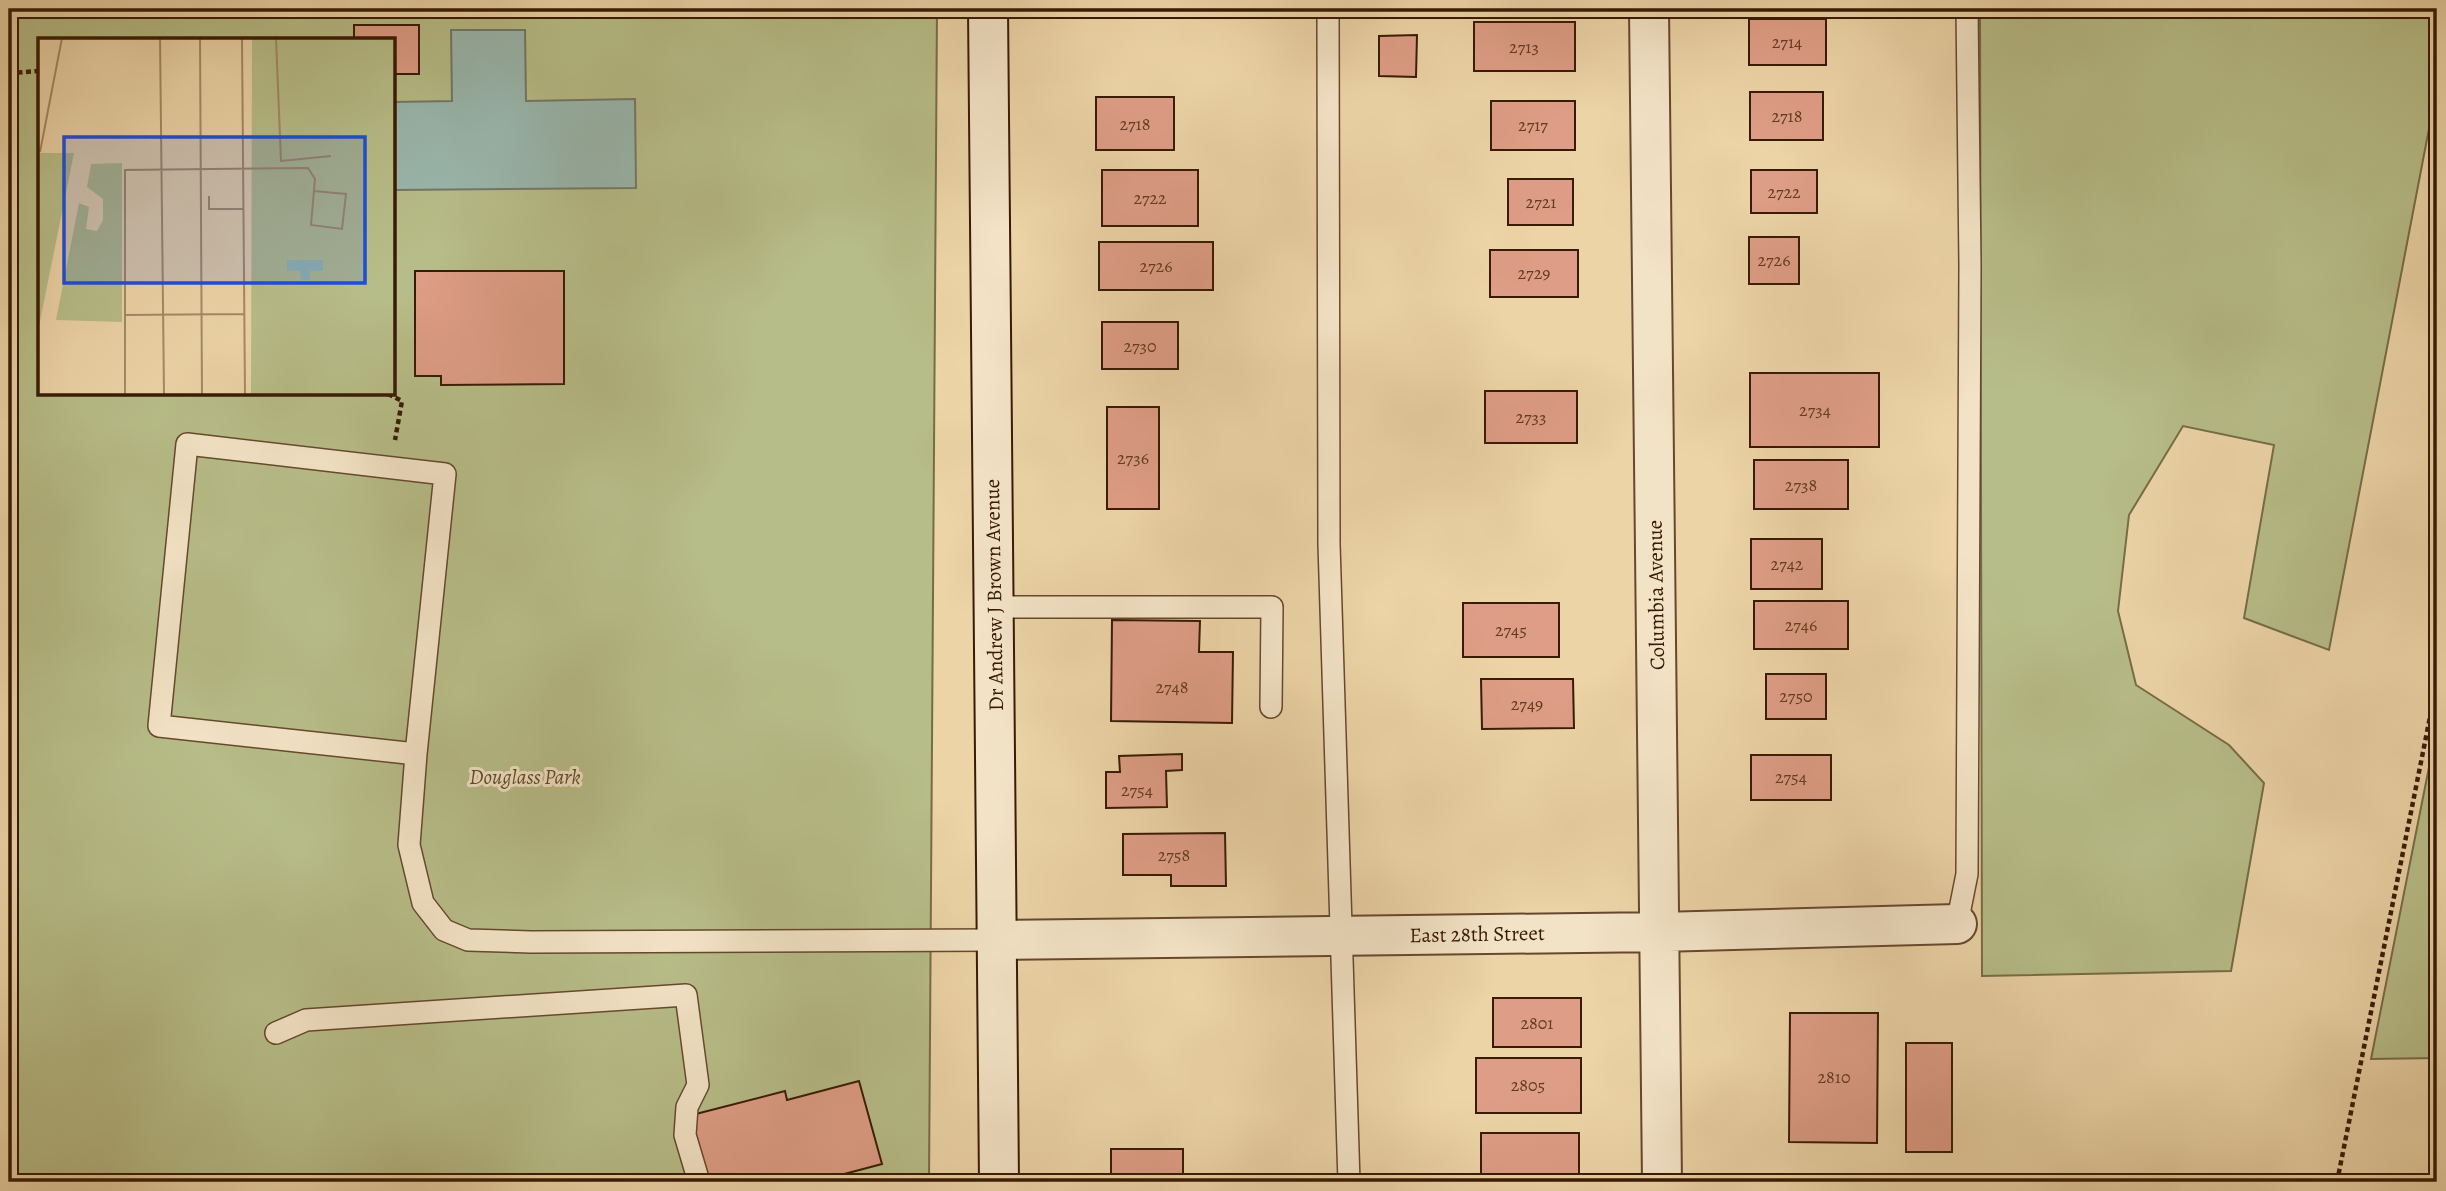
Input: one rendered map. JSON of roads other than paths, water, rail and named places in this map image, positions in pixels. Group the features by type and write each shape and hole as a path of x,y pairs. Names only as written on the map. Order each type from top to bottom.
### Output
{"street":[{"name":"Dr Andrew J Brown Avenue","path":"988,9 999,1182"},
{"name":"Columbia Avenue","path":"1649,9 1662,1182"},
{"name":"East 28th Street","path":"997,940 1660,932 1957,924"}],"lane":[{"path":"1328,9 1329,544 1349,1182"},
{"path":"1957,924 1967,874 1970,266 1967,9"},
{"path":"416,754 159,726 187,444 445,474 409,845 423,903 444,930 468,940 545,942 997,940"},
{"path":"994,607 1272,607 1271,707"},
{"path":"276,1033 306,1020 686,995 698,1085 687,1107 685,1135 699,1182"}],"water":[{"path":"451,30 525,30 526,101 635,99 636,188 396,190 396,102 452,101"}],"park label":[{"name":"Douglass Park","path":"525,777"}]}
